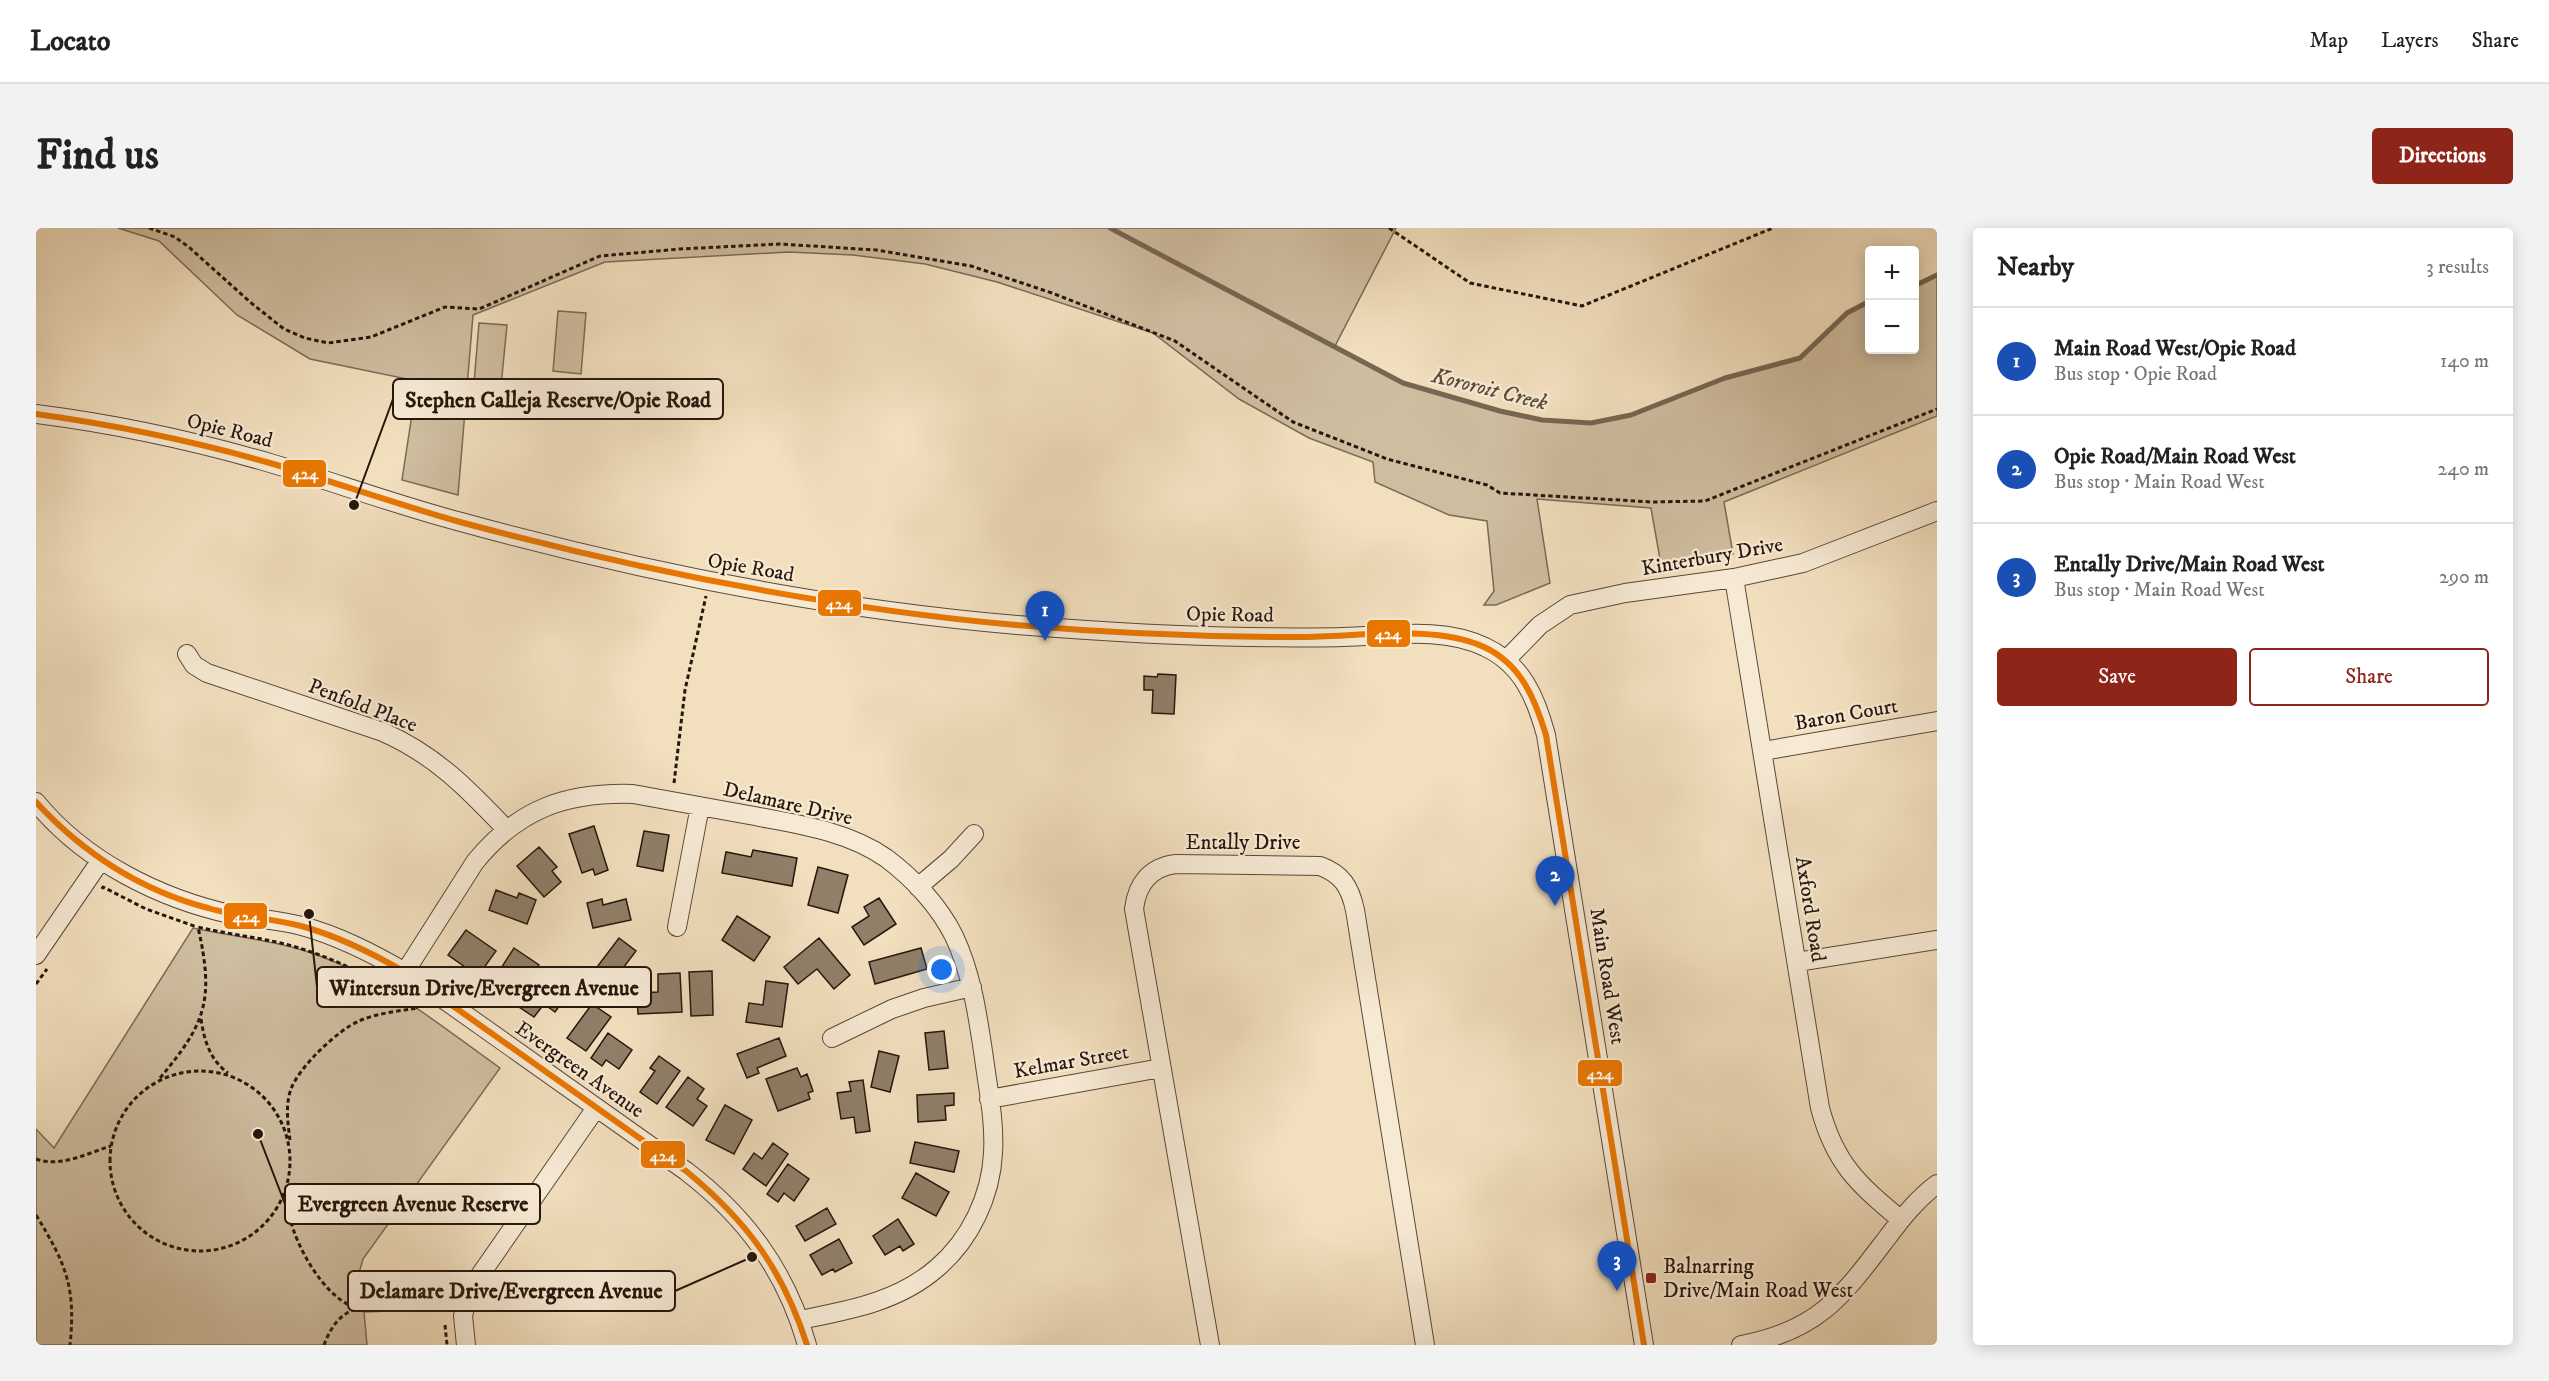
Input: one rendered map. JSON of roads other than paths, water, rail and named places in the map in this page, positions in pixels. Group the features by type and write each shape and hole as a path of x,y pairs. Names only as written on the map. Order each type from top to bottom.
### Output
{"street":[{"name":"Opie Road","path":"38,416 209,446 456,521 709,582 800,598 918,615 1101,632 1247,637 1443,636 1475,642 1506,660"},
{"name":"Kinterbury Drive","path":"1506,660 1540,625 1570,605 1625,593 1734,578 1803,563 1937,511"},
{"name":"Axford Road","path":"1734,578 1825,1129 1844,1165 1858,1184 1901,1220"},
{"name":"Penfold Place","path":"187,654 194,664 207,673 383,732 425,753 459,782 506,828"},
{"name":"Main Road West","path":"1506,660 1527,684 1535,698 1546,735 1644,1345"},
{"name":"Baron Court","path":"1763,751 1937,720"},
{"name":"Delamare Drive","path":"405,972 475,862 506,828 550,804 576,796 603,793 633,794 825,830 885,858 918,887 939,912 953,935 972,987 989,1099 993,1152 991,1172 977,1215 953,1252 938,1268 914,1286 893,1297 873,1304 800,1320"},
{"name":"Evergreen Avenue","path":"36,802 64,831 101,860 162,893 234,915 301,926 363,949 405,972 686,1171 729,1206 770,1261 787,1290 800,1320 807,1345"},
{"path":"677,927 700,806"},
{"path":"918,887 951,859 974,834"},
{"path":"42,961 101,860"},
{"name":"Entally Drive","path":"1210,1345 1135,924 1136,896 1143,881 1161,867 1176,864 1306,864 1320,866 1339,876 1349,889 1355,910 1425,1345"},
{"path":"1797,962 1937,940"},
{"path":"832,1038 892,1009 924,998 972,987"},
{"name":"Kelmar Street","path":"989,1099 1161,1068"},
{"path":"466,1345 463,1316 469,1291 596,1108"},
{"path":"1741,1345 1781,1336 1818,1317 1859,1275 1901,1220 1937,1184"}],"waterway":[{"name":"Kororoit Creek","path":"1110,228 1403,383 1500,411 1542,420 1591,423 1631,415 1725,378 1800,358 1847,313 1865,304"},
{"name":"Kororoit Creek","path":"1919,284 1937,275"}],"place":[{"name":"Stephen Calleja Reserve/Opie Road","path":"354,505"},
{"name":"Main Road West/Opie Road","path":"1045,641"},
{"name":"Opie Road/Main Road West","path":"1555,906"},
{"name":"Wintersun Drive/Evergreen Avenue","path":"309,914"},
{"name":"Evergreen Avenue Reserve","path":"258,1134"},
{"name":"Delamare Drive/Evergreen Avenue","path":"752,1257"},
{"name":"Balnarring Drive/Main Road West","path":"1651,1278"},
{"name":"Entally Drive/Main Road West","path":"1617,1291"}]}
